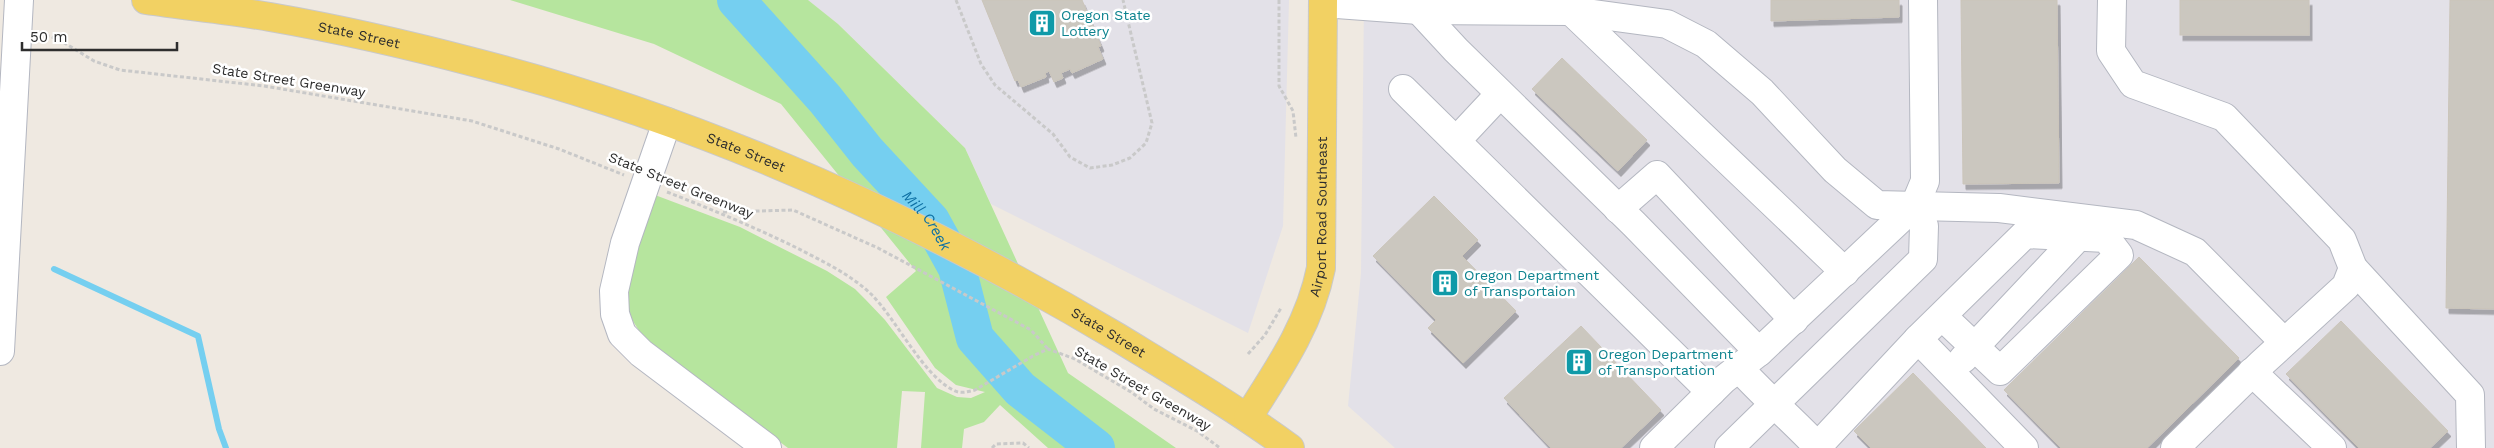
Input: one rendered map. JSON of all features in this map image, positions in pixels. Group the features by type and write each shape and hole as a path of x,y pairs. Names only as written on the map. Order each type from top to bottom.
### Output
{"main road":[{"name":"State Street","path":"146,0 269,17 395,43 555,85 667,122 842,192 904,220 1022,282 1248,417 1290,448"},
{"name":"Airport Road Southeast","path":"1248,417 1302,329 1311,306 1321,268 1323,2"}],"street":[{"path":"0,351 19,0"},
{"path":"1654,448 1916,205 1926,181 1924,0"},
{"path":"2112,0 2111,51 2133,84 2224,117 2342,240 2353,268 2470,395 2471,448"},
{"path":"1323,2 1420,10 1571,11 1667,24 1706,44 1762,92 1836,170 1877,205 1999,208 2136,225 2194,252 2284,342"},
{"path":"1420,10 1500,94 1618,208 1733,373 1766,411 1782,411 1817,447 1918,339 2025,234 2106,238 2119,255 2000,371 1942,316"},
{"path":"1571,11 1845,272"},
{"path":"1403,89 1456,141 1733,373"},
{"path":"1456,141 1500,94"},
{"path":"667,122 625,243 614,291 615,314 622,334 641,354 759,446"},
{"path":"1618,208 1657,175 1794,320"},
{"path":"1729,448 1922,259 1924,226 1916,205"},
{"path":"1950,372 2078,237"},
{"path":"2175,448 2252,372 2346,286 2353,268"},
{"path":"1918,339 2024,448"},
{"path":"2252,372 2332,448"}],"path":[{"path":"956,0 981,64 995,85 1053,134 1070,157 1090,168 1112,166 1130,158 1146,143 1152,124 1133,47 1124,0"},
{"path":"1279,0 1279,86 1294,111 1296,140"},
{"name":"State Street Greenway","path":"50,36 64,42 94,61 120,70 264,86 472,121 560,149 742,221 817,258 862,286 881,305 924,362 944,384 954,391 966,393 975,390 1048,349 1075,359 1131,392 1154,409 1197,431 1220,448"},
{"path":"720,212 793,210 878,248 1031,330 1048,349"},
{"path":"1248,354 1265,334 1282,307"},
{"path":"992,448 996,444 1023,443 1029,448"}],"shaded area":[{"path":"808,0 1289,0 1283,226 1248,333 991,204 965,148 838,24"},
{"path":"1364,0 2494,0 2494,448 1395,448 1348,406 1361,273"}],"green space":[{"path":"510,0 808,0 838,24 965,148 1068,373 1176,448 1048,448 1000,405 984,422 964,429 962,448 921,448 925,392 902,391 897,448 788,448 656,349 643,337 631,318 627,306 625,283 655,195 740,227 827,271 855,289 885,320 937,388 957,397 971,398 985,392 956,385 935,368 886,297 916,271 781,104 654,44"}],"building":[{"name":"Oregon State Lottery","path":"982,0 1082,0 1101,46 1098,47 1103,59 1072,73 1070,69 1061,73 1063,78 1054,82 1049,71 1045,73 1046,77 1021,87 1018,80 1015,81"},
{"path":"1771,0 1899,0 1899,17 1771,21"},
{"path":"1961,0 2057,0 2059,183 1963,184"},
{"path":"2180,0 2309,0 2309,35 2180,35"},
{"path":"2450,0 2494,0 2494,309 2446,308"},
{"path":"1562,58 1647,140 1618,171 1532,89"},
{"name":"Oregon Department of Transportaion","path":"1434,196 1478,240 1462,256 1516,311 1463,363 1428,328 1436,320 1373,256"},
{"path":"2139,257 2239,358 2147,448 2061,448 2004,390"},
{"path":"2341,321 2448,431 2430,448 2359,448 2286,374"},
{"name":"Oregon Department of Transportation","path":"1581,326 1661,410 1621,448 1551,448 1504,398"},
{"path":"1913,373 1986,448 1871,448 1854,431"}],"waterway":[{"name":"Mill Creek","path":"736,0 825,99 867,152 931,221 957,268 975,338 1020,389 1096,448"},
{"path":"54,269 198,336 219,429 226,448"}],"place":[{"name":"Oregon State Lottery","path":"1042,23"},
{"name":"Oregon Department of Transportaion","path":"1445,283"},
{"name":"Oregon Department of Transportation","path":"1579,362"}]}
